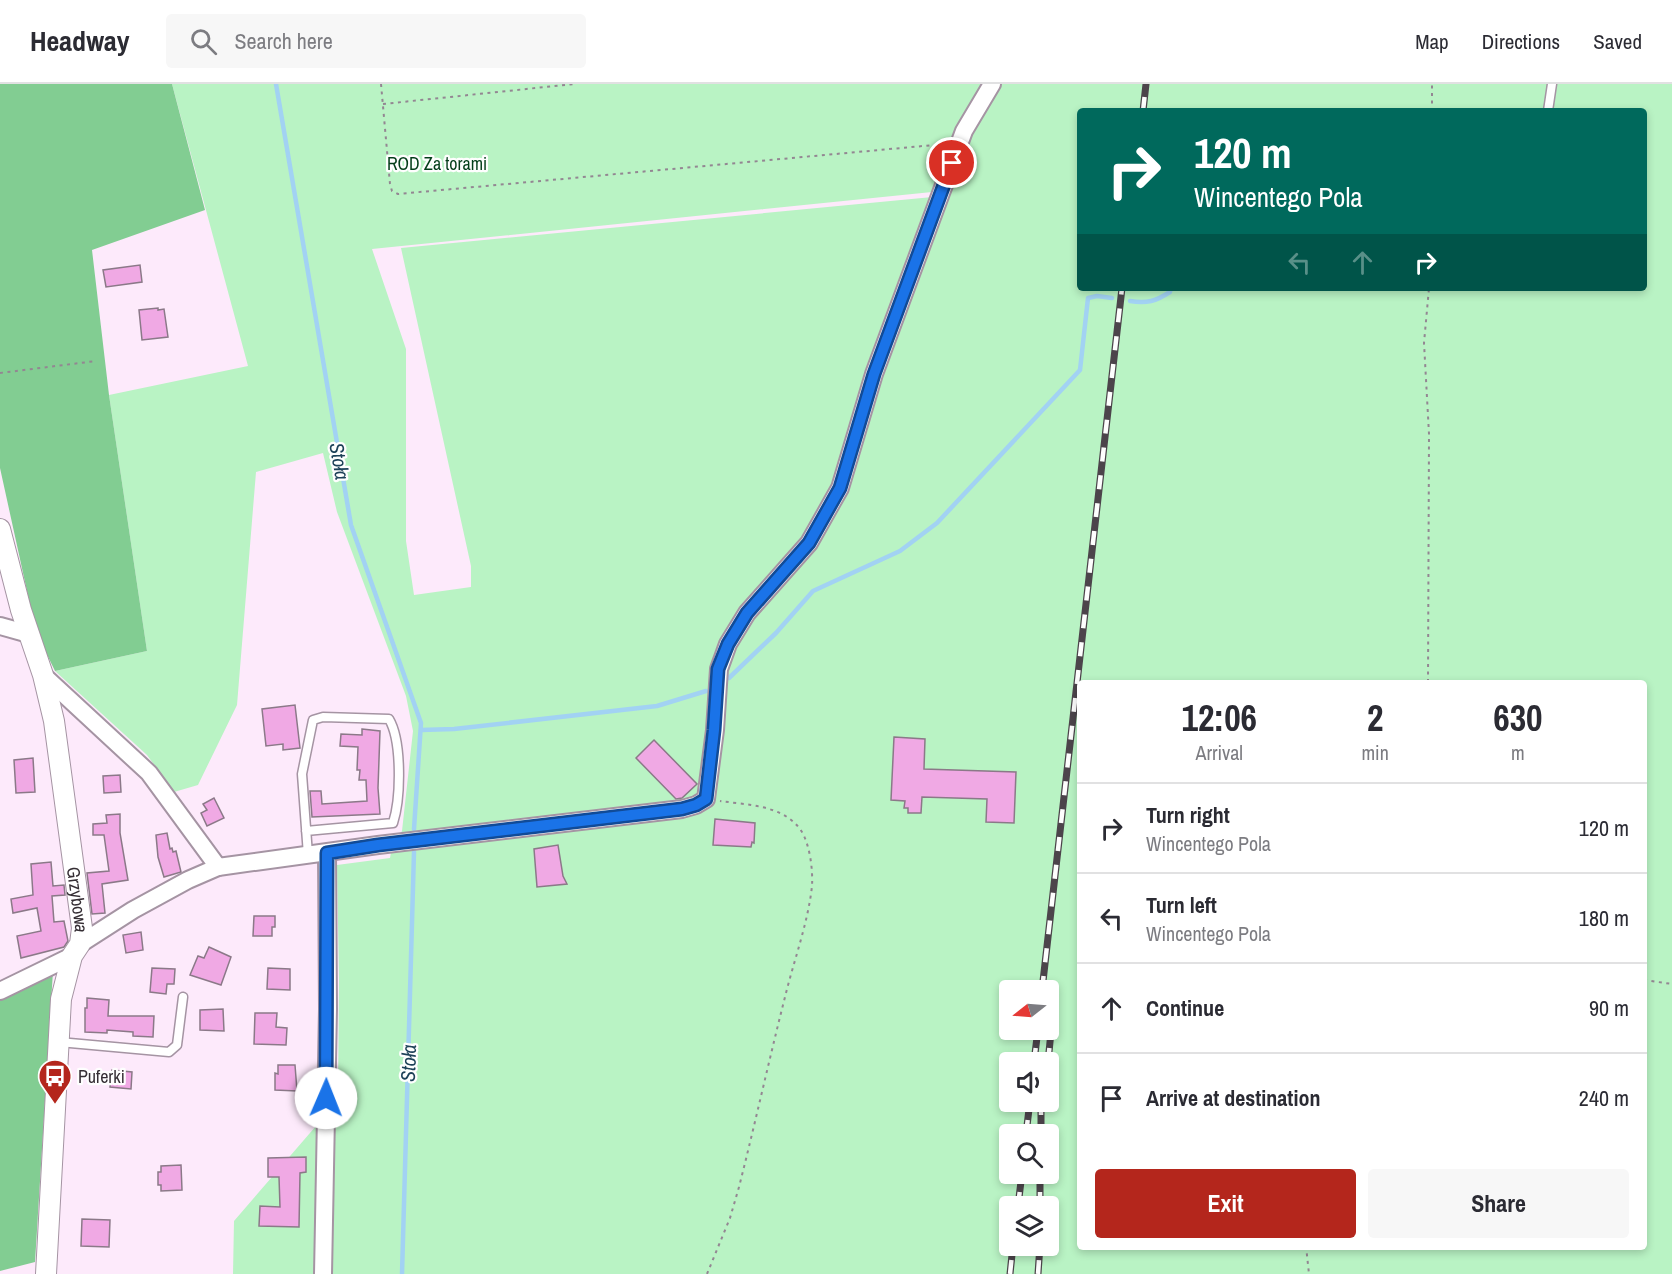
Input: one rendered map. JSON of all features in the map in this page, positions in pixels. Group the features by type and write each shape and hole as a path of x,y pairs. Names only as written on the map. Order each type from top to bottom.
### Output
{"street":[{"path":"0,991 76,950 133,910 188,880 218,867 378,845 682,809 706,799 718,669 728,644 747,613 809,543 840,488 874,374 959,142 992,84"},
{"name":"Grzybowa","path":"0,529 21,610 43,675 57,744 82,928 61,999 46,1274"},
{"path":"0,626 29,634"},
{"path":"43,675 149,773 218,867"},
{"path":"323,1274 328,1009 327,853"}],"lane":[{"path":"1548,108 1552,84"},
{"path":"306,831 393,823 397,812 399,770 394,727 389,719 323,717 313,720 302,774 306,831 308,855"},
{"path":"59,1042 169,1053 177,1046 183,997"}],"path":[{"path":"381,84 390,184 392,191 398,194 959,142"},
{"path":"383,104 574,84"},
{"path":"1432,84 1432,108"},
{"path":"1428,680 1429,434 1425,342 1429,291"},
{"path":"0,373 96,361"},
{"path":"706,799 761,807 781,813 794,822 803,834 808,850 812,883 808,911 739,1187 730,1218 707,1274"},
{"path":"1647,980 1672,984"},
{"path":"1307,1250 1310,1274"}],"green space":[{"path":"0,84 172,84 205,210 92,250 109,395 147,651 55,671 36,632 0,468"},
{"name":"ROD Za torami","path":"172,84 981,84 955,131 932,192 372,249 406,349 406,541 414,595 471,587 471,566 401,248 943,196 993,84 1672,84 1672,1274 233,1274 234,1221 335,1104 338,1092 339,981 337,865 390,858 392,847 402,831 413,731 406,696 337,512 323,453 256,472 237,705 198,785 174,792 147,755 55,671 147,651 109,395 248,366"},
{"path":"53,971 35,1262 0,1271 0,996"}],"building":[{"path":"140,265 142,282 106,287 103,270"},
{"path":"158,308 158,310 164,309 168,337 142,340 139,310"},
{"path":"295,705 300,748 283,750 283,744 266,746 262,709"},
{"path":"362,729 380,731 378,788 380,814 312,817 310,791 321,791 322,804 367,801 366,780 359,780 360,770 357,770 358,747 340,746 341,734 362,735"},
{"path":"894,737 925,739 924,769 1016,772 1014,823 986,822 987,799 922,797 921,813 908,813 908,808 904,808 905,801 891,800"},
{"path":"654,740 697,784 682,798 676,799 636,758"},
{"path":"33,758 35,792 16,793 14,760"},
{"path":"120,775 121,792 104,793 103,776"},
{"path":"214,798 224,818 207,826 201,813 207,810 203,804"},
{"path":"120,814 120,833 128,880 102,884 105,913 92,914 87,873 109,871 104,835 93,835 93,824 107,823 106,815"},
{"path":"715,819 755,823 754,843 752,842 751,847 713,845"},
{"path":"167,833 170,849 172,848 173,852 176,851 181,872 164,877 158,857 156,835"},
{"path":"558,845 563,876 567,884 537,887 534,849"},
{"path":"51,862 53,886 64,885 65,895 52,896 54,922 64,921 68,941 64,947 21,958 17,936 41,931 37,908 13,913 11,899 33,895 31,864"},
{"path":"254,916 275,916 272,936 253,936"},
{"path":"141,932 143,950 126,953 123,935"},
{"path":"209,947 231,957 221,985 190,975 198,956 204,958"},
{"path":"152,968 175,969 174,984 167,984 166,994 150,992"},
{"path":"268,968 290,969 290,990 267,989"},
{"path":"87,998 109,1000 108,1016 154,1016 153,1037 133,1036 133,1032 107,1030 107,1033 85,1032"},
{"path":"223,1009 224,1031 200,1030 200,1010"},
{"path":"255,1013 277,1013 276,1027 287,1028 286,1045 254,1044"},
{"path":"278,1065 295,1065 297,1091 275,1090 275,1073 278,1074"},
{"path":"112,1070 132,1072 131,1089 110,1087"},
{"path":"306,1157 306,1172 300,1173 299,1227 259,1226 260,1206 280,1207 279,1177 268,1177 268,1158"},
{"path":"181,1165 182,1190 161,1191 161,1185 158,1185 158,1172 161,1172 161,1166"},
{"path":"82,1219 110,1220 109,1247 81,1246"}],"waterway":[{"name":"Stoła","path":"276,84 351,525 421,723 414,829"},
{"path":"1130,301 1156,300 1170,291"},
{"path":"729,678 776,633 813,591 900,551 937,523 1080,370 1088,298 1097,296 1112,298"},
{"path":"421,730 454,729 657,706 706,691"},
{"name":"Stoła","path":"402,1274 414,852"}],"railway":[{"path":"1143,108 1146,84"},
{"path":"1077,680 1122,291"},
{"path":"1043,980 1077,683"},
{"path":"1035,1052 1037,1040"},
{"path":"1049,1052 1050,1040"},
{"path":"1027,1124 1029,1112"},
{"path":"1041,1112 1041,1124"},
{"path":"1019,1196 1021,1184"},
{"path":"1040,1184 1040,1196"},
{"path":"1010,1274 1012,1256"},
{"path":"1038,1274 1039,1256"}],"place":[{"name":"Puferki","path":"55,1105"}],"route":[{"path":"326,1098 327,853 682,809 706,799 718,669 728,644 747,613 809,543 840,488 874,374 952,163"}]}
